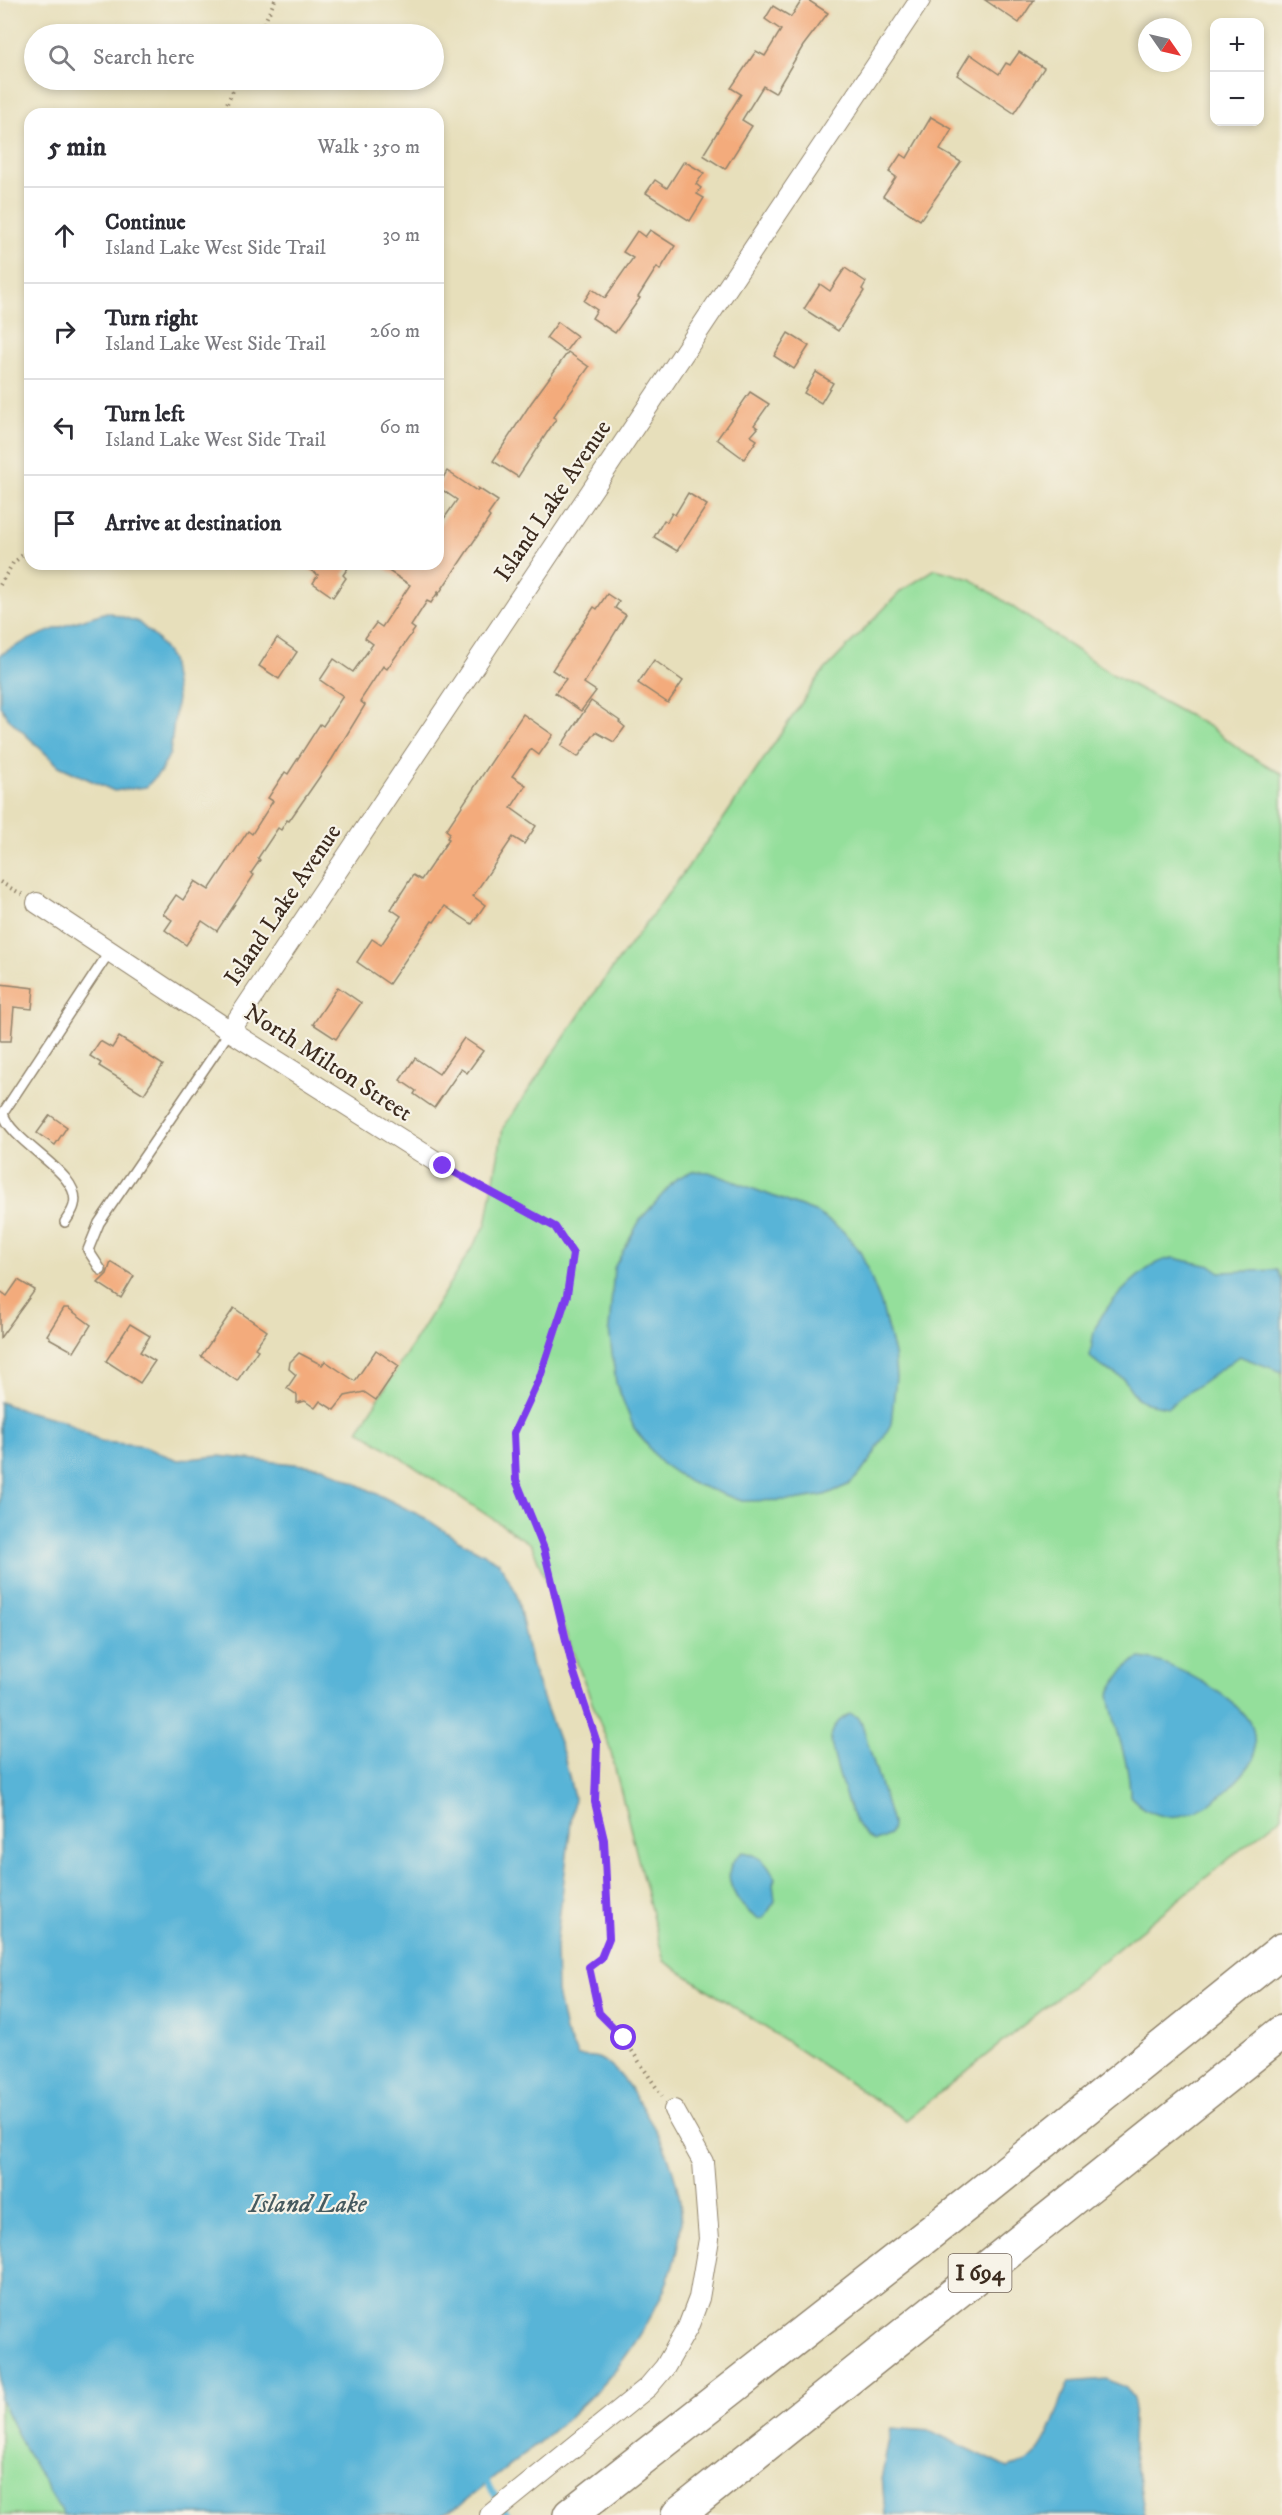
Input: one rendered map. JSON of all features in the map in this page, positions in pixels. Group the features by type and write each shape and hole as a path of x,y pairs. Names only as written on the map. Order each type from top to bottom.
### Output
{"highway":[{"name":"I 694","path":"570,2515 972,2200 1282,1950"},
{"name":"I 694","path":"678,2515 1282,2032"}],"street":[{"name":"Island Lake Avenue","path":"230,1031 920,0"},
{"name":"North Milton Street","path":"37,903 230,1031 443,1166"},
{"path":"490,2515 628,2406 665,2367 688,2327 699,2298 709,2239 703,2162 674,2110"}],"lane":[{"path":"65,1222 74,1205 73,1188 6,1124 3,1113 110,951"},
{"path":"101,1270 88,1250 99,1223 230,1031"}],"path":[{"path":"264,24 275,0"},
{"path":"225,108 233,90"},
{"path":"0,585 13,563 24,554"},
{"path":"0,882 37,903"},
{"path":"443,1166 555,1227 573,1254 567,1295 540,1377 514,1433 516,1480 544,1549 574,1673 597,1743 595,1802 604,1840 609,1938 601,1958 589,1967 589,1977 599,2013 624,2038 674,2110"}],"green space":[{"path":"935,569 971,579 1112,674 1208,726 1247,754 1282,774 1282,1816 906,2120 664,1961 610,1749 532,1545 359,1430 486,1225 503,1128 595,992 722,821 821,674 901,591"},
{"path":"0,2397 82,2515 0,2515"}],"water":[{"path":"107,612 138,622 157,639 171,659 177,698 170,753 161,771 146,787 114,791 59,766 8,718 0,706 0,655 66,625"},
{"path":"692,1171 709,1172 817,1213 842,1230 860,1251 881,1303 894,1354 896,1377 891,1424 871,1459 848,1485 825,1495 794,1500 742,1501 689,1482 661,1463 634,1428 616,1383 609,1330 614,1268 640,1220 676,1179"},
{"path":"1173,1258 1211,1266 1220,1272 1277,1270 1282,1281 1282,1372 1239,1356 1168,1407 1146,1403 1136,1397 1123,1378 1090,1357 1095,1328 1110,1304 1141,1274 1152,1266"},
{"name":"Island Lake","path":"0,1402 21,1410 62,1420 102,1442 138,1445 178,1460 219,1456 323,1467 425,1518 458,1540 499,1562 516,1592 533,1671 564,1756 574,1798 556,1945 557,1992 565,2032 578,2056 598,2058 609,2065 624,2080 637,2099 659,2135 669,2158 677,2184 681,2220 672,2267 663,2291 652,2315 624,2359 577,2410 460,2505 441,2515 63,2515 0,2399"},
{"path":"1141,1658 1170,1666 1203,1682 1233,1704 1252,1727 1254,1759 1229,1788 1214,1801 1198,1810 1181,1815 1164,1816 1147,1810 1130,1796 1125,1758 1109,1694 1126,1668"},
{"path":"851,1714 858,1717 862,1724 892,1823 888,1835 875,1841 864,1833 854,1818 831,1743 836,1726 844,1717"},
{"path":"743,1852 754,1855 762,1861 775,1878 773,1884 775,1901 764,1918 759,1920 743,1906 732,1888 730,1869 734,1860"},
{"path":"1107,2379 1126,2388 1134,2399 1132,2442 1145,2515 885,2515 882,2475 891,2428 931,2431 1008,2468 1029,2461 1038,2452 1049,2433 1069,2382"}],"building":[{"path":"802,0 808,0 828,13 803,46 775,93 763,86 742,120 752,126 725,169 703,155 741,94 731,88 756,51 765,56 781,30 765,19 773,6 791,17"},
{"path":"985,0 1034,0 1019,23"},
{"path":"1019,52 1044,68 1014,113 957,75 970,54 999,74 1006,63 1010,65"},
{"path":"931,117 952,129 940,150 961,162 920,220 883,196 896,177 889,172 901,154 907,158"},
{"path":"684,161 704,173 696,184 701,188 697,194 704,198 690,221 646,193 655,180 667,188"},
{"path":"650,230 675,246 660,270 657,267 638,297 640,298 615,333 592,318 597,310 584,301 592,289 605,298 633,258 623,252 637,231 645,237"},
{"path":"845,268 866,282 862,289 864,291 838,331 804,309 820,284 830,291"},
{"path":"558,322 577,336 565,352 546,338"},
{"path":"788,333 809,346 794,369 774,356"},
{"path":"568,352 589,367 553,417 556,419 518,477 493,461"},
{"path":"816,372 833,383 821,403 804,393"},
{"path":"750,392 769,404 754,425 758,428 751,436 757,440 744,459 717,439"},
{"path":"447,471 477,491 478,488 498,501 488,515 490,517 438,595 438,592 431,603 427,601 411,626 415,629 387,669 383,666 360,701 365,705 332,759 289,821 287,820 281,830 278,828 258,858 260,860 251,873 254,875 217,931 202,921 186,945 165,930 172,920 163,914 176,895 183,900 195,881 209,890 248,831 252,834 273,801 268,798 285,772 288,774 320,724 323,726 343,696 320,680 334,659 353,672 373,644 365,638 376,623 382,627 410,585 387,570 444,570 444,518 457,500 444,491 444,476"},
{"path":"688,493 707,505 677,551 654,537 664,520 667,522 672,513 675,515"},
{"path":"310,570 347,570 343,575 346,578 333,597 313,583 318,575"},
{"path":"607,594 619,602 615,608 626,615 584,683 596,691 581,711 555,693 566,679 552,670 594,607 597,609"},
{"path":"277,638 297,652 279,679 259,666"},
{"path":"654,660 683,681 668,703 638,683"},
{"path":"591,701 625,727 614,742 596,732 578,757 561,746"},
{"path":"523,714 553,735 539,755 531,749 512,776 526,785 511,808 536,826 524,844 513,837 473,896 485,905 472,924 445,906 434,922 432,921 389,984 357,962 372,939 381,945 401,916 391,909 413,875 421,880 449,839 447,838 450,833 446,830"},
{"path":"0,984 34,988 32,1009 14,1007 11,1041 0,1041"},
{"path":"338,987 361,1003 336,1039 313,1024"},
{"path":"119,1037 163,1065 144,1094 99,1066 101,1063 90,1056 100,1041 112,1048"},
{"path":"464,1038 483,1051 467,1073 461,1069 434,1108 414,1094 416,1091 400,1080 415,1058 439,1074"},
{"path":"50,1115 67,1127 55,1145 37,1133"},
{"path":"111,1262 134,1276 121,1298 98,1283 107,1274"},
{"path":"18,1280 35,1290 0,1338 0,1291 7,1296"},
{"path":"64,1308 68,1308 91,1325 74,1352 47,1335"},
{"path":"234,1308 267,1331 255,1348 258,1350 237,1381 201,1356"},
{"path":"130,1324 150,1336 140,1352 155,1361 140,1383 106,1361"},
{"path":"376,1350 399,1366 376,1400 364,1392 345,1396 334,1410 320,1401 315,1408 305,1401 297,1403 297,1395 287,1388 296,1375 289,1369 290,1362 299,1353 322,1365 325,1361 355,1381"}],"waterway":[{"path":"483,2477 508,2515"}],"route":[{"path":"443,1166 555,1227 573,1254 567,1295 540,1377 514,1433 516,1480 544,1549 574,1673 597,1743 595,1802 604,1840 609,1938 601,1958 589,1967 589,1977 599,2013 624,2038"}]}
